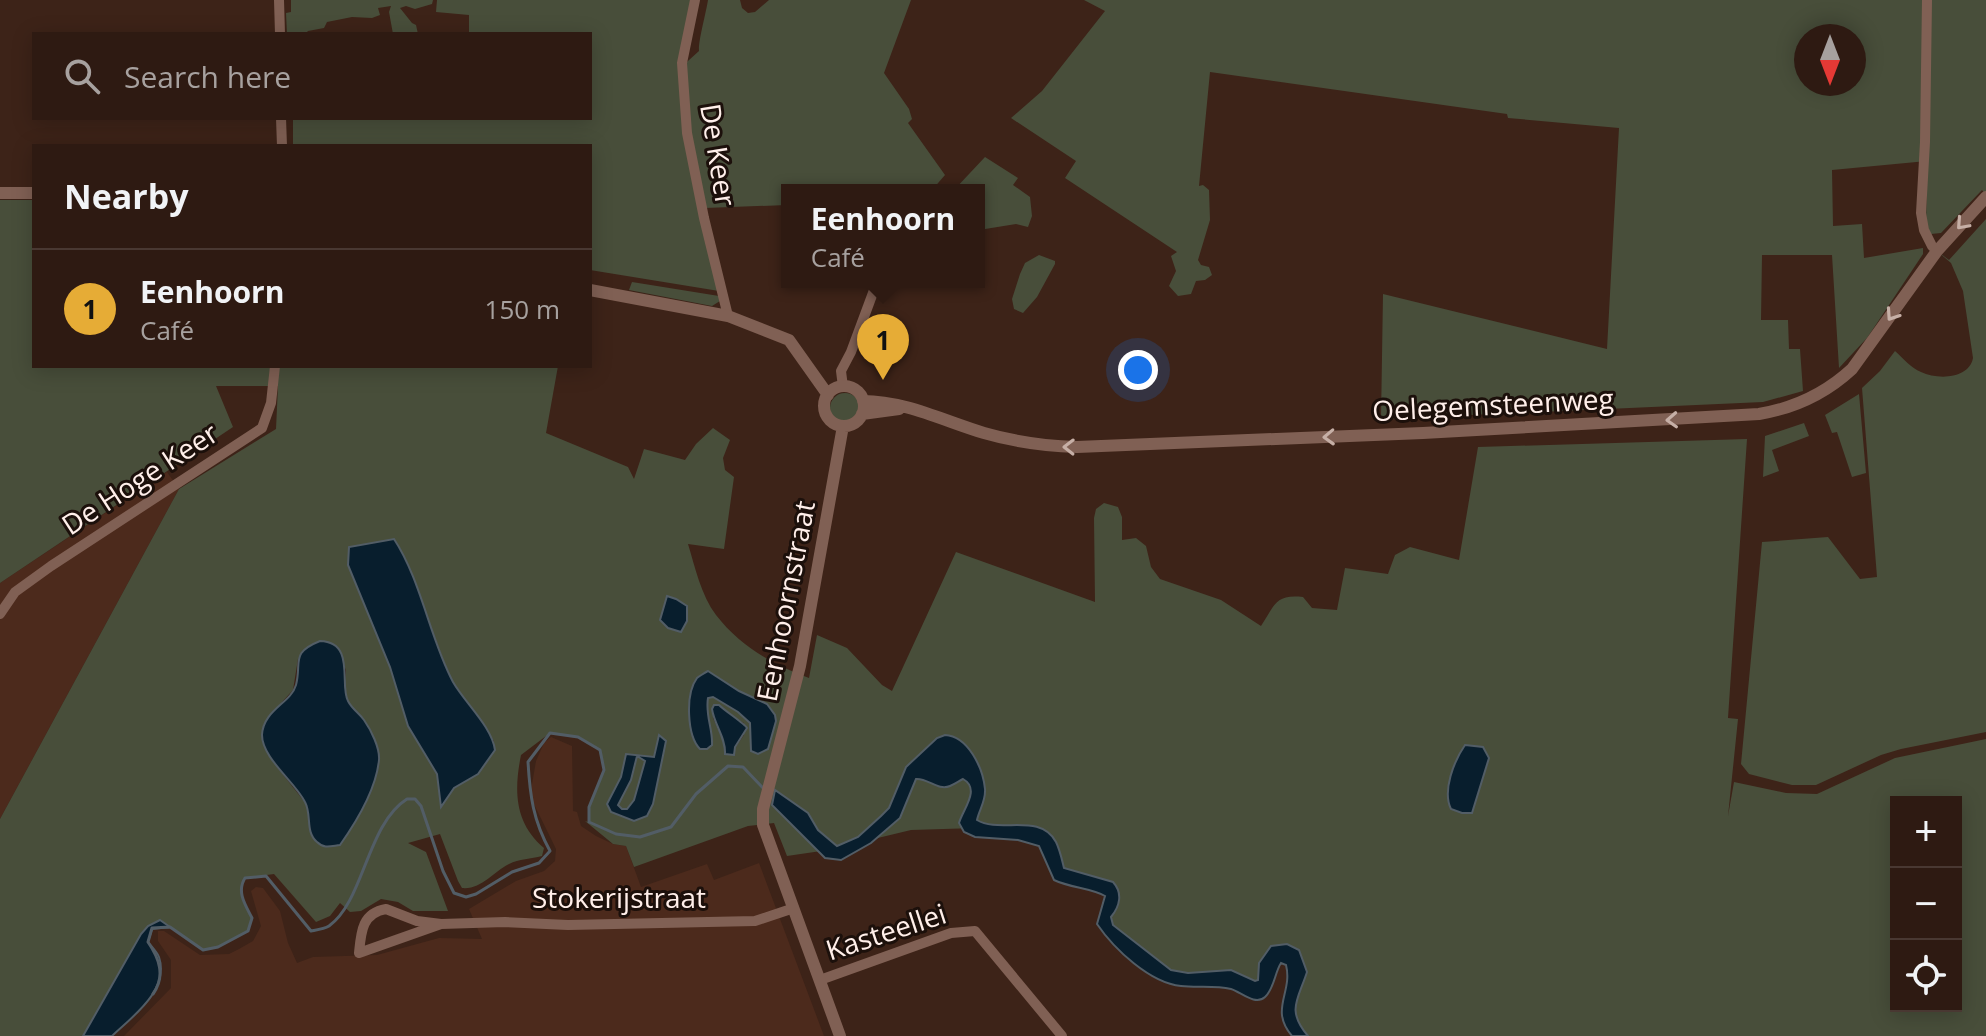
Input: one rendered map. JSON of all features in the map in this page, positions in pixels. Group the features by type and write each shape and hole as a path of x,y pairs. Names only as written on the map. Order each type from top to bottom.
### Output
{"street":[{"path":"279,0 280,32"},
{"name":"De Keer","path":"695,0 682,63 687,133 728,316"},
{"path":"1927,0 1921,213 1924,230 1937,251"},
{"path":"281,120 282,144"},
{"path":"0,193 32,193"},
{"name":"Oelegemsteenweg","path":"863,408 912,409 1028,444 1077,447 1423,433 1759,414 1802,403 1838,382 1862,357 1937,251 1986,197"},
{"path":"592,290 728,316 789,340 807,363 836,390 856,390 863,408 852,425 843,426 833,423 826,415 824,404 836,390 875,288"},
{"name":"De Hoge Keer","path":"0,614 15,592 51,566 262,428 271,403 275,368"},
{"name":"Eenhoornstraat","path":"794,908 763,825 763,809 800,666 843,426"},
{"path":"794,908 840,1036"},
{"name":"Stokerijstraat","path":"441,924 359,953 363,925 368,916 376,911 396,911 417,921 441,924 505,922 568,925 755,921 794,908"},
{"name":"Kasteellei","path":"820,980 951,933 975,931 1062,1036"}],"shaded area":[{"path":"167,472 179,489 0,819 0,583"},
{"path":"551,737 572,746 573,811 577,812 581,826 613,844 626,846 641,887 707,864 714,880 759,863 824,1036 124,1036 171,988 171,960 158,941 158,931 164,931 200,955 229,954 253,941 261,926 251,891 256,887 263,888 280,911 297,963 313,957 377,955 439,938 482,939 469,909 516,881 544,871 555,861 556,849 530,796 536,761 544,743"}],"green space":[{"path":"291,0 433,0 432,4 415,9 400,8 416,25 418,32 393,32 391,6 378,8 380,15 372,18 352,17 327,22 324,28 307,32 287,32 286,13 291,12"},
{"path":"437,0 692,0 678,70 699,51 708,0 740,0 742,8 748,13 755,12 769,0 911,0 884,73 909,109 912,119 908,123 945,175 937,184 781,184 781,205 705,208 719,291 592,270 592,144 293,144 293,120 592,120 592,32 469,32 469,15 436,12"},
{"path":"1084,0 1986,0 1986,195 1982,190 1941,233 1931,234 1937,251 1926,224 1927,161 1832,170 1833,226 1862,224 1864,258 1923,248 1923,254 1867,338 1839,368 1832,255 1762,255 1761,320 1788,320 1789,349 1800,349 1803,391 1763,402 1381,419 1383,294 1607,349 1619,128 1508,118 1507,114 1210,72 1199,186 1203,185 1209,190 1210,220 1198,260 1201,265 1209,267 1212,275 1196,281 1191,294 1178,296 1169,286 1176,271 1171,256 1177,252 1065,178 1076,161 1011,118 1042,91 1105,11"},
{"path":"985,157 1018,178 1013,185 1030,197 1032,216 1028,227 1016,224 985,229 985,184 960,184"},
{"path":"0,200 32,200 32,368 558,368 546,433 628,467 634,479 644,449 685,460 713,428 730,440 723,458 725,470 734,477 724,549 688,544 702,590 716,615 758,653 809,678 817,635 847,648 882,685 892,691 956,552 1095,602 1094,518 1096,509 1104,503 1118,507 1122,517 1122,540 1136,538 1146,546 1151,567 1160,579 1221,600 1261,626 1277,602 1287,597 1303,597 1312,608 1337,610 1345,568 1388,574 1395,555 1410,547 1459,560 1478,447 1747,439 1728,718 1738,719 1728,816 1734,782 1786,793 1817,794 1895,758 1986,739 1986,1036 1298,1036 1291,1021 1297,977 1280,954 1264,982 1167,976 1119,941 1106,914 1110,896 1066,877 1042,839 976,828 911,830 828,850 787,856 774,823 748,826 634,867 626,846 613,844 585,821 588,822 589,807 604,770 600,750 578,737 550,733 521,755 517,781 522,817 544,848 542,856 513,862 481,883 462,888 440,834 408,843 426,852 448,911 413,911 398,902 381,899 361,911 350,912 340,903 330,916 316,922 274,874 245,878 242,893 252,918 248,931 218,947 203,950 160,920 141,934 83,1036 0,1036 0,819 179,489 276,429 278,386 216,386 233,427 0,583","holes":["400,548 451,679 494,741 478,774 454,788 441,806 437,774 408,726 390,667 349,565","332,643 346,670 344,694 349,705 363,718 379,753 370,792 341,843 334,846 309,822 307,805 277,767 263,726 293,690 298,659","704,674 714,676 770,707 775,721 768,749 751,751 751,724 738,712 713,697 708,698 708,719 692,700 698,677","719,705 729,716 744,723 744,735 735,748 726,747 713,718"]},
{"path":"1986,219 1986,732 1881,755 1816,785 1792,785 1749,774 1741,764 1762,542 1828,537 1860,579 1877,577 1862,388 1895,351 1910,365 1928,375 1952,376 1970,365 1973,358 1963,291 1951,263 1937,251 1949,260"},
{"path":"1039,255 1055,261 1055,264 1037,297 1023,313 1014,309 1012,299 1025,263"},
{"path":"632,282 719,296 720,301 712,306 629,290"},
{"path":"845,393 851,394 859,402 859,414 851,422 845,423 839,422 831,414 830,408 831,402 839,394"},
{"path":"1859,394 1866,473 1852,477 1837,432 1832,433 1825,415"},
{"path":"1804,423 1809,436 1772,450 1779,471 1763,477 1765,436"}],"water":[{"path":"394,539 411,573 453,682 484,724 495,750 478,774 454,788 441,807 437,774 408,726 390,667 348,565 349,547"},
{"path":"667,596 687,606 687,621 681,632 668,628 660,620"},
{"path":"320,641 331,643 342,656 348,701 364,720 379,755 374,783 359,815 340,845 328,846 322,846 313,838 305,802 267,752 262,735 267,719 289,697 296,685 301,654"},
{"path":"708,671 767,704 776,721 768,749 758,754 751,751 750,723 713,697 708,698 707,704 712,745 700,749 692,735 689,704 697,678"},
{"path":"714,705 719,705 747,728 735,747 734,755 725,754 724,742 713,715"},
{"path":"659,735 666,741 653,804 647,816 634,821 611,812 607,804 621,777 626,754 654,757","holes":["637,756 645,761 634,800 627,809 622,809 618,805 631,780"]},
{"path":"945,735 967,747 981,772 985,793 977,820 986,824 1040,828 1056,842 1064,868 1113,882 1119,895 1117,908 1111,917 1113,925 1171,970 1188,973 1231,970 1255,981 1258,980 1259,963 1271,946 1287,944 1299,950 1307,972 1296,1012 1308,1036 1292,1036 1285,1026 1282,1009 1287,975 1286,965 1281,963 1268,994 1257,1000 1231,989 1169,984 1145,972 1113,944 1097,924 1105,896 1054,880 1039,846 1018,840 975,837 964,832 959,823 971,788 963,779 946,787 916,779 900,818 871,843 841,860 825,858 772,805 775,790 808,813 818,830 837,846 858,837 889,808 906,767 937,738"},
{"path":"1465,745 1483,747 1489,758 1472,813 1451,809 1448,794 1450,776"},
{"path":"160,920 170,927 152,929 148,942 159,957 161,969 159,981 147,1002 112,1036 83,1036 141,934"}],"waterway":[{"path":"153,994 160,974 158,961 148,942 152,928 170,927 203,950 218,947 248,931 252,918 242,894 245,878 266,876 311,931 329,926 350,899 383,826 407,799 415,799 421,806 443,871 454,893 466,897 476,894 512,872 539,863 550,851 533,808 528,762 550,733 578,737 600,750 604,770 589,807 589,822 616,834 640,837 671,827 696,794 728,766 743,767 763,788"}],"place":[{"name":"Eenhoorn","path":"883,380"}]}
